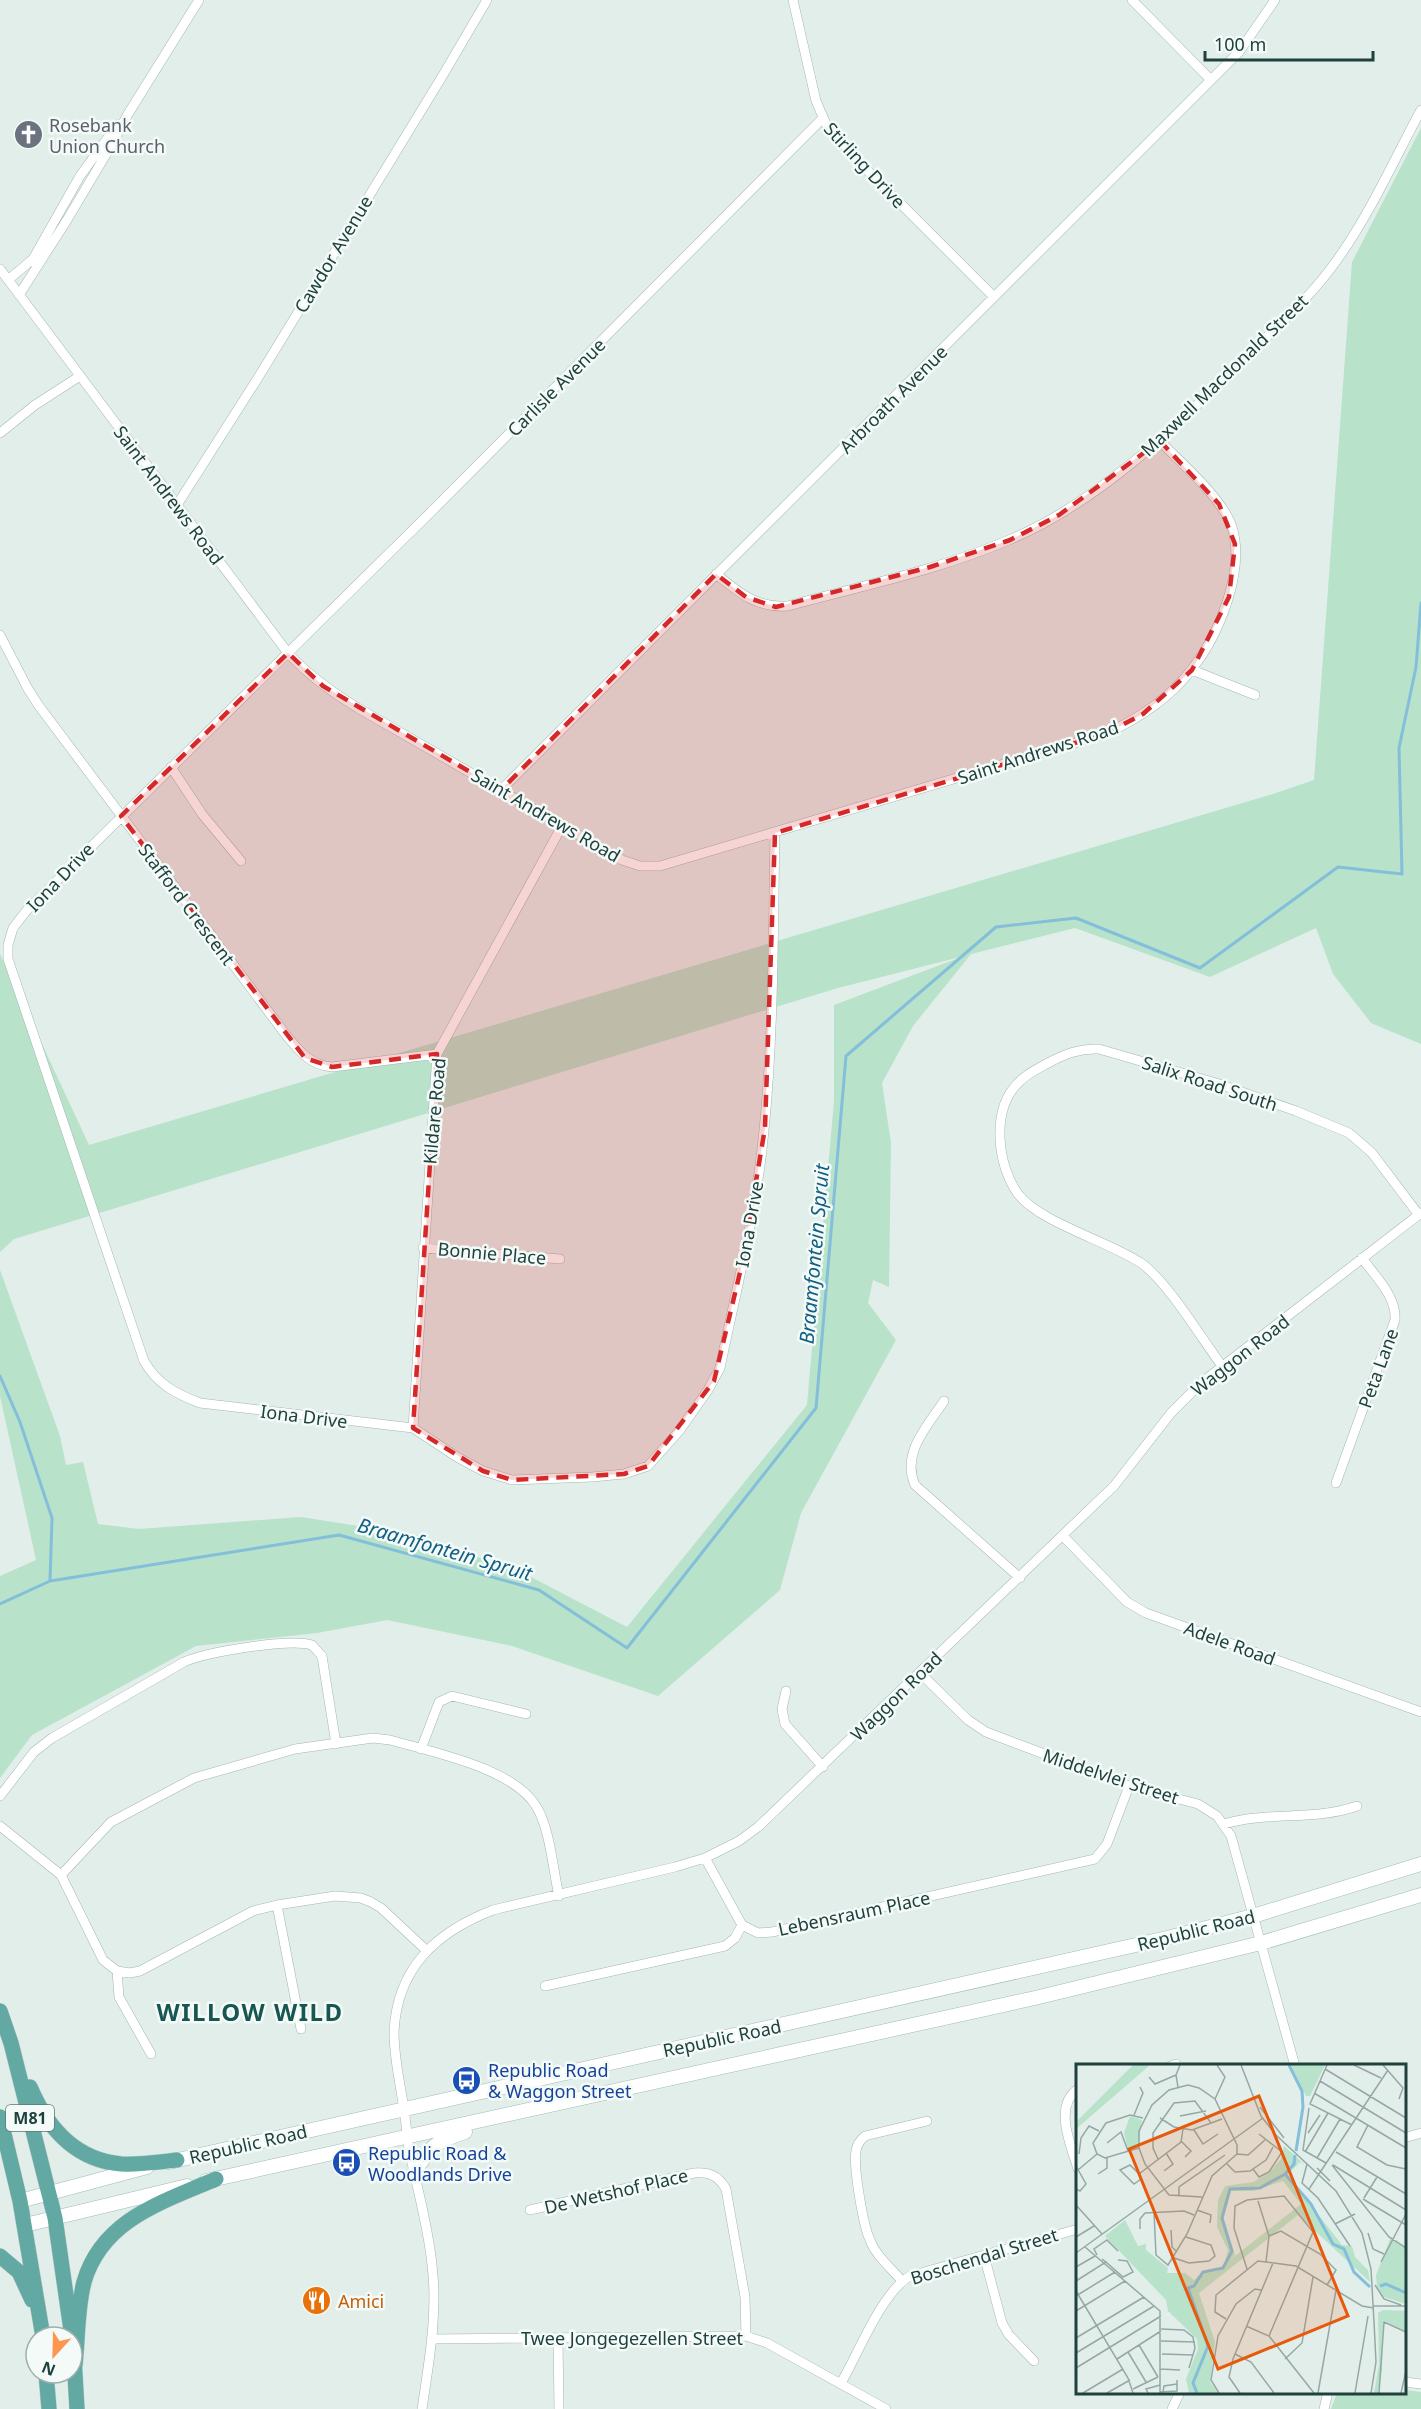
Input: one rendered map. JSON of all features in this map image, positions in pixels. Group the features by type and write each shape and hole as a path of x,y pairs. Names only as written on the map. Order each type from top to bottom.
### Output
{"main road":[{"name":"Republic Road","path":"20,2201 177,2160 1047,1966 1253,1917 1421,1864"},
{"name":"Republic Road","path":"25,2225 216,2179 1035,1998 1261,1943 1421,1895"},
{"name":"M81","path":"0,2011 11,2043 55,2218 70,2325"},
{"path":"11,2043 38,2107 52,2128 77,2149 97,2158 120,2164 177,2160"},
{"path":"415,2171 429,2150 437,2143 509,2115"},
{"path":"0,2148 1,2121"},
{"name":"M81","path":"1,2121 25,2225 41,2325"},
{"path":"79,2325 84,2284 90,2265 102,2245 120,2225 133,2216 216,2179"},
{"path":"0,2256 19,2272 40,2325"},
{"path":"47,2385 49,2409"},
{"name":"M81","path":"76,2385 77,2409"}],"street":[{"path":"19,295 77,204 128,114 199,0"},
{"name":"Cawdor Avenue","path":"177,505 256,381 487,0"},
{"name":"Stirling Drive","path":"793,0 822,119 858,161 994,297"},
{"path":"1132,0 1210,80"},
{"name":"Arbroath Avenue","path":"501,789 1210,80 1248,41 1275,0"},
{"name":"Maxwell Macdonald Street","path":"716,574 746,597 776,607 930,567 1010,540 1059,515 1160,441 1295,310 1335,263 1350,241 1421,110"},
{"path":"8,280 33,259 67,197 95,154 128,114"},
{"name":"Carlisle Avenue","path":"288,653 822,119"},
{"path":"67,197 77,204"},
{"name":"Saint Andrews Road","path":"0,269 288,653 323,686 622,860 649,867 660,866 775,833 1105,734 1150,709 1192,670 1219,624 1229,597 1235,569 1235,544 1230,524 1219,504 1160,441"},
{"path":"0,433 36,405 80,376"},
{"name":"Stafford Crescent","path":"0,635 28,689 121,816 305,1058 332,1067 437,1054"},
{"name":"Iona Drive","path":"288,653 27,909 13,928 8,954 51,1090 144,1361 150,1372 171,1390 200,1403 413,1428 483,1471 512,1480 624,1474 648,1466 680,1430 714,1381 720,1368 742,1263 764,1136 771,1018 775,833"},
{"path":"1192,670 1255,695"},
{"path":"171,767 202,814 241,861"},
{"name":"Kildare Road","path":"413,1428 437,1054 562,826"},
{"name":"Salix Road South","path":"1222,1366 1169,1294 1142,1264 1041,1212 1025,1201 1012,1183 1005,1164 1000,1129 1005,1102 1017,1084 1027,1075 1064,1054 1081,1049 1100,1048 1216,1083 1296,1111 1348,1133 1372,1153 1420,1214"},
{"name":"Waggon Road","path":"422,2409 435,2316 433,2268 427,2221 408,2138 396,2061 396,2020 398,2004 405,1984 426,1950 448,1931 492,1910 641,1876 705,1858 748,1836 823,1767 1114,1486 1171,1413 1202,1383 1420,1214"},
{"name":"Bonnie Place","path":"423,1248 560,1259"},
{"name":"Peta Lane","path":"1336,1483 1395,1320 1395,1306 1391,1298 1362,1258"},
{"path":"945,1401 916,1445 910,1459 910,1473 915,1485 1020,1578"},
{"name":"Adele Road","path":"1063,1536 1126,1602 1146,1613 1421,1712"},
{"path":"0,1796 34,1752 52,1738 184,1662 202,1656 296,1642 312,1645 322,1656 336,1744"},
{"name":"Middelvlei Street","path":"920,1673 977,1727 1129,1786 1198,1804 1217,1816 1224,1824"},
{"path":"786,1691 782,1709 785,1724 823,1767"},
{"path":"421,1749 440,1702 445,1698 452,1696 526,1714"},
{"path":"61,1875 111,1822 183,1782 205,1773 269,1755 373,1738 390,1740 499,1774 515,1784 536,1806 545,1830 559,1896"},
{"name":"Lebensraum Place","path":"742,1925 758,1932 772,1932 1095,1859 1107,1844 1129,1786"},
{"path":"1294,2064 1230,1836 1224,1824 1277,1815 1342,1810 1358,1806"},
{"path":"0,1826 61,1875 103,1960 117,1971 130,1973 140,1971 253,1911 335,1896 361,1898 381,1908 426,1950"},
{"path":"545,1986 725,1946 735,1938 742,1925 705,1858"},
{"path":"278,1905 302,2029"},
{"path":"117,1971 119,1997 151,2054"},
{"path":"1076,2090 1067,2100 1065,2113 1076,2164"},
{"path":"902,2281 876,2251 869,2238 855,2166 855,2152 858,2141 865,2136 927,2121"},
{"path":"1406,2137 1421,2133"},
{"name":"De Wetshof Place","path":"530,2211 694,2173 712,2174 721,2180 726,2189 745,2297 746,2336"},
{"name":"Boschendal Street","path":"841,2383 885,2304 896,2286 902,2281 910,2276 1076,2229"},
{"path":"984,2255 1002,2324 1034,2361"},
{"name":"Twee Jongegezellen Street","path":"432,2339 746,2336 767,2343 886,2409"},
{"path":"558,2338 559,2409"},
{"path":"1406,2382 1421,2384"},
{"path":"1172,2409 1178,2394"},
{"path":"1324,2409 1328,2394"}],"highlighted area":[{"path":"1160,441 1219,504 1235,544 1229,597 1192,670 1143,714 1105,734 775,833 765,1128 742,1264 714,1381 648,1466 624,1474 512,1480 483,1471 413,1428 437,1054 332,1067 305,1058 121,816 288,653 323,686 501,790 716,574 746,597 776,607 930,567 1010,540 1059,515"}],"green space":[{"path":"1421,128 1421,1044 1371,1023 1333,974 1316,928 1210,977 1075,928 971,954 913,1026 882,1083 891,1143 889,1287 873,1280 868,1303 896,1340 801,1513 780,1590 658,1696 512,1646 387,1620 317,1633 196,1646 32,1735 0,1778 0,1576 36,1560 0,1396 0,1270 60,1436 66,1465 83,1462 98,1524 139,1529 301,1517 422,1536 529,1576 627,1627 807,1405 834,1101 834,1005 964,956 838,988 14,1239 0,1252 0,954 89,1145 1314,780 1352,262"},
{"path":"1406,2390 1421,2392 1421,2409 1331,2409 1337,2394 1406,2394"}],"waterway":[{"name":"Braamfontein Spruit","path":"0,1604 50,1581 339,1535 539,1590 627,1648 816,1408 846,1056 996,927 1076,918 1200,968 1338,867 1402,874 1399,748 1416,667 1421,603"},
{"path":"0,1376 20,1422 52,1518 50,1581"}],"place":[{"name":"Rosebank Union Church","path":"28,135"},
{"name":"Republic Road & Waggon Street","path":"467,2080"},
{"name":"Republic Road & Woodlands Drive","path":"347,2163"},
{"name":"Amici","path":"317,2301"}],"district":[{"name":"WILLOW WILD","path":"250,2011"}]}
